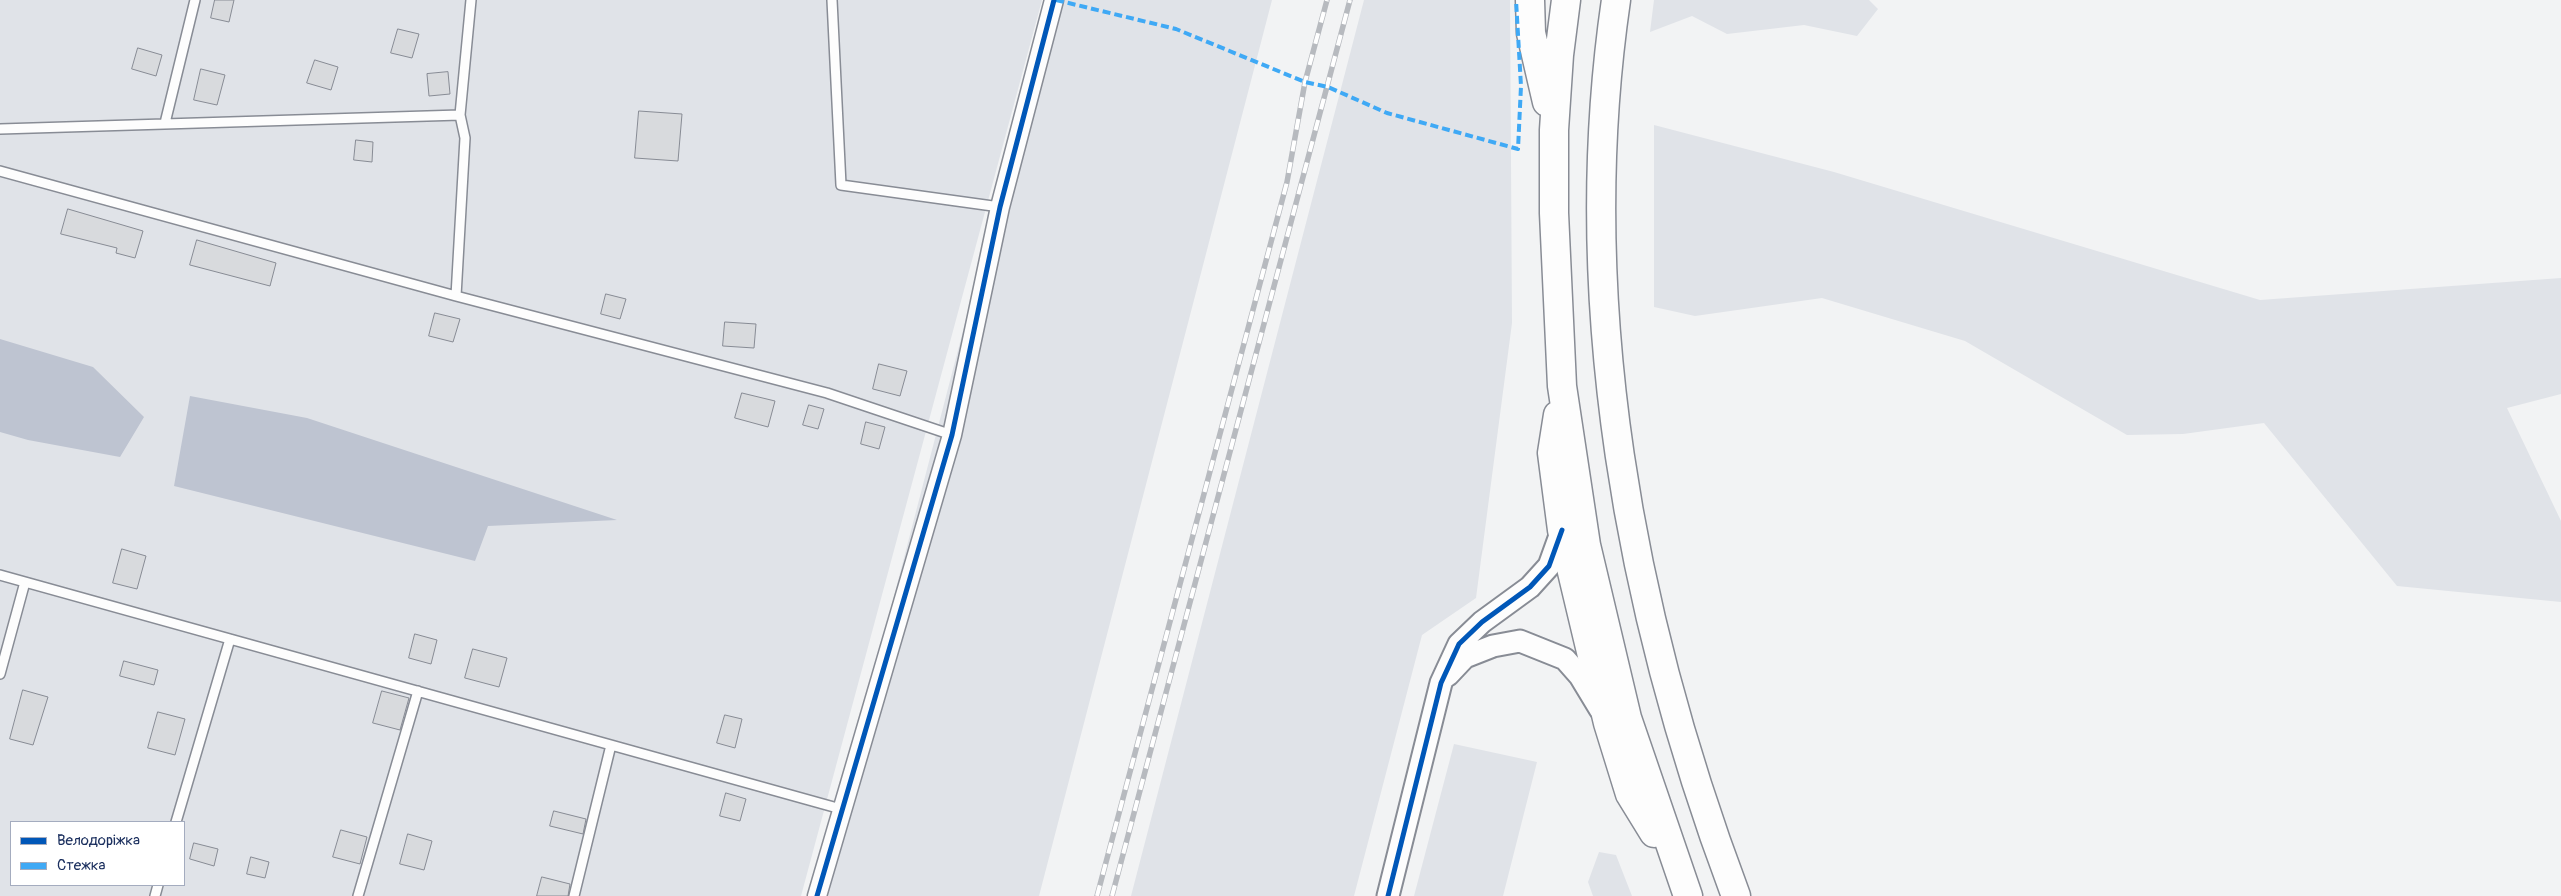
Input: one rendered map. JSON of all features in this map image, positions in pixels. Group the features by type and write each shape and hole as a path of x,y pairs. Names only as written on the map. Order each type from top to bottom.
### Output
{"highway":[{"path":"1530,0 1531,33 1554,130"},
{"path":"1566,0 1559,55 1554,130 1554,214 1562,386 1586,545 1627,718 1684,886"},
{"path":"1613,9 1603,142 1600,233 1606,353 1626,494 1667,688 1709,824 1736,896"},
{"path":"1562,386 1552,453 1562,530 1608,723 1630,794 1684,886"}],"street":[{"path":"818,896 841,809 952,435 1000,207 1054,0"},
{"path":"1388,896 1441,682 1458,644 1482,622 1530,587 1550,566 1562,530"},
{"path":"1441,682 1465,657 1492,646 1520,641 1565,659 1580,676 1608,723"}],"lane":[{"path":"165,123 195,0"},
{"path":"456,296 465,138 460,115 471,0"},
{"path":"832,0 841,185 1000,207"},
{"path":"0,129 460,115"},
{"path":"0,171 456,296 827,393 952,435"},
{"path":"0,575 841,809"},
{"path":"0,674 25,582"},
{"path":"176,821 230,639"},
{"path":"358,896 418,692"},
{"path":"574,896 611,745"}],"shaded area":[{"path":"0,0 1042,0 801,896 0,896"},
{"path":"1049,0 1272,0 1039,896 816,896"},
{"path":"1364,0 1510,0 1512,323 1476,598 1422,635 1354,896 1131,896"},
{"path":"1654,0 1869,0 1878,9 1857,36 1804,25 1727,34 1692,16 1650,32"},
{"path":"1654,125 1834,172 2260,300 2561,278 2561,394 2507,408 2561,521 2561,602 2397,586 2264,423 2183,434 2127,435 1965,341 1822,298 1695,316 1654,307"},
{"path":"0,339 93,367 144,417 120,457 28,440 0,432"},
{"path":"190,396 307,418 617,520 488,526 475,561 174,486"},
{"path":"1454,744 1537,762 1503,896 1414,896"},
{"path":"1599,852 1616,855 1632,896 1593,896 1588,882"}],"building":[{"path":"215,0 234,0 229,22 211,18"},
{"path":"398,29 419,34 412,58 391,53"},
{"path":"138,48 162,55 156,76 132,69"},
{"path":"315,60 338,67 331,90 307,83"},
{"path":"201,69 225,75 217,105 194,100"},
{"path":"448,72 450,94 429,96 427,74"},
{"path":"639,111 682,114 678,161 635,158"},
{"path":"356,140 373,142 372,162 354,160"},
{"path":"68,209 143,231 135,258 116,253 117,248 61,234"},
{"path":"197,240 276,263 270,286 190,265"},
{"path":"606,294 626,299 620,319 601,314"},
{"path":"435,313 460,319 453,342 429,336"},
{"path":"725,322 756,324 754,348 723,346"},
{"path":"879,364 907,371 900,396 873,389"},
{"path":"742,393 775,401 768,427 735,418"},
{"path":"809,405 824,409 818,429 803,425"},
{"path":"866,422 885,427 879,449 861,444"},
{"path":"122,549 146,556 137,589 113,583"},
{"path":"415,634 437,640 431,664 409,658"},
{"path":"473,649 507,658 499,687 465,678"},
{"path":"124,661 158,670 154,685 120,676"},
{"path":"23,690 48,697 33,745 10,739"},
{"path":"382,691 409,698 400,730 373,723"},
{"path":"158,712 185,719 175,755 148,748"},
{"path":"725,715 742,719 735,748 717,743"},
{"path":"726,793 746,799 740,821 720,816"},
{"path":"554,811 586,819 583,834 550,826"},
{"path":"341,830 367,837 360,864 333,857"},
{"path":"408,834 432,841 424,870 400,864"},
{"path":"194,843 218,849 214,866 190,859"},
{"path":"251,857 269,862 265,878 247,874"},
{"path":"542,877 570,884 568,896 537,896"}],"railway":[{"path":"1097,896 1287,182 1305,82 1327,0"},
{"path":"1112,896 1350,0"}],"marked path":[{"path":"1056,0 1176,29 1305,82 1328,87 1387,113 1518,149 1521,86 1516,0"}],"cycle path":[{"path":"817,896 952,435 1000,207 1054,0"},
{"path":"1388,896 1441,683 1459,644 1482,622 1530,587 1549,566 1562,530"}]}
